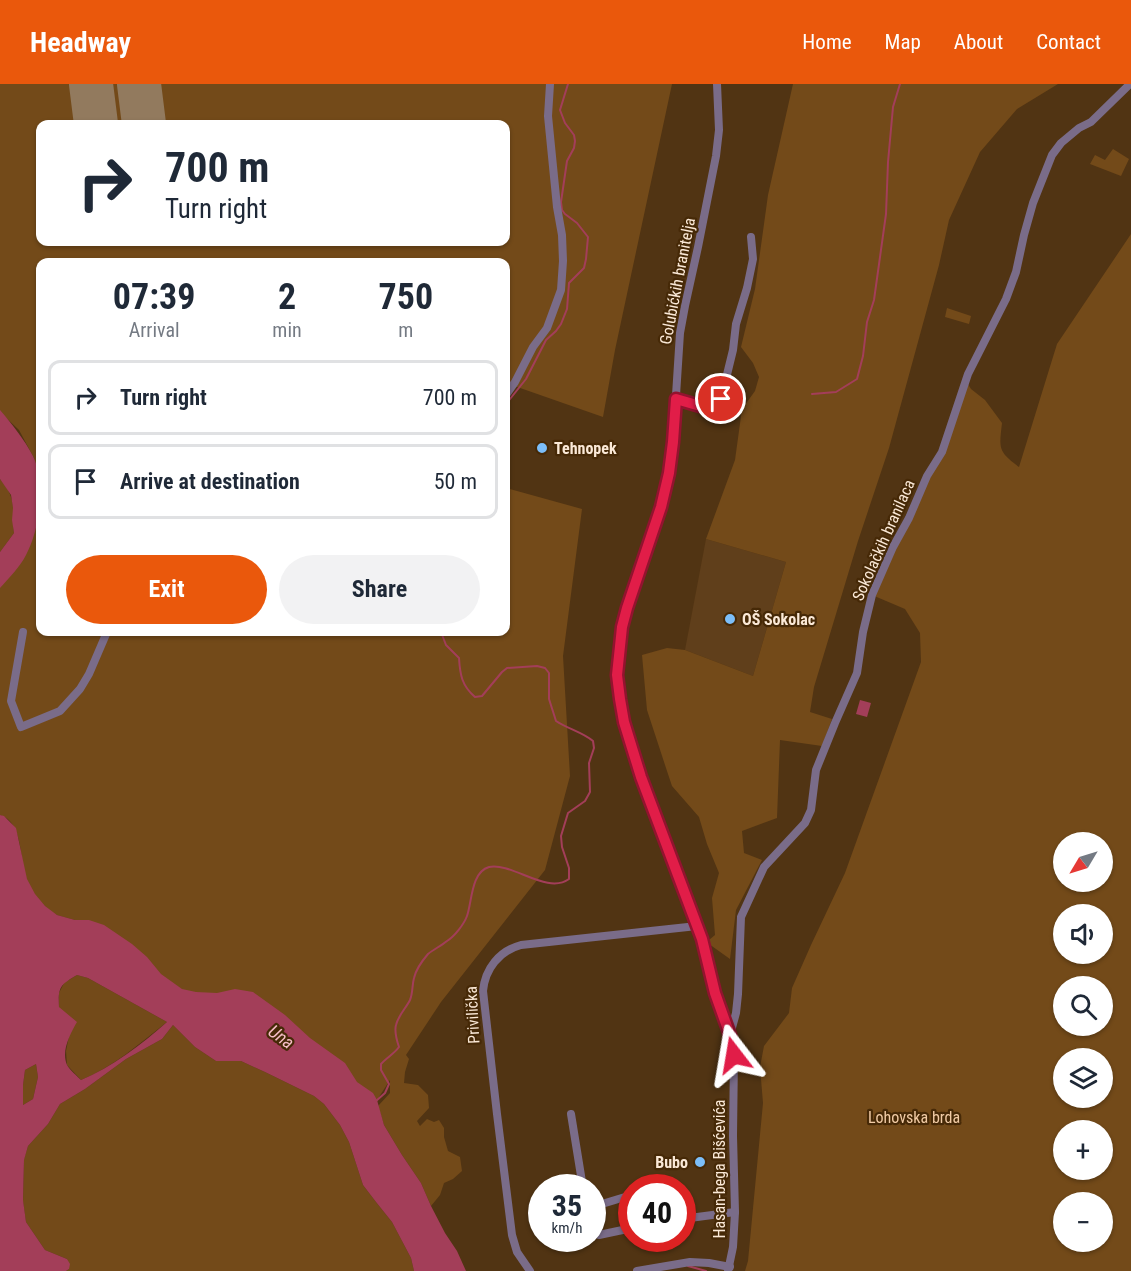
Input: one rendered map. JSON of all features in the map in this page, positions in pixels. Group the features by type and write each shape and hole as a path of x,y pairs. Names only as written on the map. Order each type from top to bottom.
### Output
{"street":[{"path":"510,389 532,348 547,328 561,290 562,235 548,116 550,84"},
{"name":"Golubićkih branitelja","path":"717,84 719,130 716,156 680,333 669,473 661,507 622,627 617,675 624,722 641,777 696,926 707,958 715,993 730,1035"},
{"name":"Sokolačkih branilaca","path":"730,1035 738,994 741,917 764,867 805,824 811,810 816,770 857,673 863,632 872,595 927,476 942,452 968,374 1006,300 1016,272 1033,203 1052,155 1061,143 1103,112 1130,84"},
{"path":"676,399 707,408 717,406 721,399 734,350 736,324 753,259 751,237"},
{"path":"23,632 11,701 21,727 60,711 80,689 105,636"},
{"name":"Privilička","path":"530,1271 517,1252 512,1235 483,991 486,975 491,966 505,952 521,945 696,926"},
{"name":"Hasan-bega Bišćevića","path":"729,1269 735,1212 734,1055 730,1035"},
{"path":"571,1114 581,1174"},
{"path":"696,1217 735,1212"},
{"path":"637,1271 690,1262 729,1269"}],"shaded area":[{"name":"OŠ Sokolac","path":"706,539 786,562 753,676 685,650"}],"green space":[{"path":"0,84 672,84 615,350 603,417 510,384 510,258 36,258 36,472 34,458 19,430 0,412"},
{"path":"793,84 1058,84 1017,109 980,152 949,220 889,448 814,687 810,712 832,719 822,746 780,740 777,818 742,831 744,853 762,860 736,910 730,959 709,944 709,940 715,935 712,898 719,873 699,817 672,786 647,710 642,655 667,648 685,650 753,676 786,562 706,539 735,460 742,409 755,391 759,377 753,363 741,347 755,289 768,195"},
{"path":"1113,149 1129,159 1121,176 1090,164 1095,155 1105,160"},
{"name":"Lohovska brda","path":"1131,234 1131,1271 745,1271 748,1261 763,1103 760,1067 764,1046 789,1013 792,988 845,873 921,662 920,633 905,609 872,595 934,467 966,381 971,389 985,400 1002,423 1000,439 1002,449 1007,457 1019,467 1057,344"},
{"path":"947,308 971,316 969,324 945,317"},
{"path":"0,479 12,501 14,533 0,552"},
{"path":"510,489 582,509 563,656 570,776 545,870 441,1002 406,1055 409,1059 404,1083 418,1085 428,1095 429,1108 417,1121 420,1126 427,1119 434,1122 439,1120 444,1128 448,1151 460,1157 462,1171 444,1183 440,1195 431,1206 421,1183 384,1125 378,1106 390,1093 390,1080 377,1100 279,1028 203,1003 75,920 52,912 43,905 32,890 27,880 17,834 8,819 0,815 0,587 36,499 36,636 510,636"},
{"path":"77,975 88,978 167,1022 115,1062 81,1080 67,1065 66,1051 69,1036 59,1007 59,993 64,983"},
{"path":"173,1025 195,1047 216,1061 241,1061 314,1096 324,1104 340,1125 349,1142 363,1185 392,1222 411,1258 414,1271 66,1271 69,1269 67,1259 45,1250 26,1222 23,1201 24,1159 28,1146 48,1124 60,1104 126,1059 162,1039"},
{"path":"36,1064 38,1077 33,1099 23,1105 25,1070"}],"water":[{"path":"0,410 26,444 36,464 36,528 21,564 0,588 0,552 14,533 11,495 0,479"},
{"path":"860,700 871,703 867,717 856,714"},
{"name":"Una","path":"0,815 16,828 27,879 35,894 57,915 104,925 132,944 161,974 182,989 217,993 235,989 253,992 345,1063 357,1082 373,1093 384,1125 421,1183 466,1271 414,1271 411,1258 392,1222 363,1185 349,1142 340,1125 324,1104 314,1096 241,1061 216,1061 195,1047 173,1025 162,1039 126,1059 60,1104 48,1124 28,1146 24,1160 23,1200 26,1222 45,1250 67,1259 70,1264 69,1269 66,1271 0,1271","holes":["77,975 88,978 167,1022 126,1055 81,1080 68,1067 65,1060 67,1043 77,1022 59,1007 61,987","36,1064 38,1077 33,1099 23,1105 25,1070"]}],"waterway":[{"path":"510,399 526,379 546,340 561,324 567,309 569,283 584,268 586,259 588,237 577,223 565,214 561,202 567,161 575,141 560,110 568,84"},
{"path":"812,394 836,392 857,379 863,356 867,322 874,300 886,214 893,107 900,84"},
{"path":"376,1101 385,1093 389,1084 381,1070 381,1064 399,1047 396,1025 412,995 416,971 428,954 450,939 461,926 467,916 475,881 479,875 489,867 498,867 550,883 560,883 569,879 569,868 561,836 568,813 585,801 590,792 589,763 594,748 593,741 556,721 549,699 549,673 545,668 537,666 507,668 482,696 475,697 467,689 463,680 459,658 446,645 443,636"},
{"path":"688,1266 706,1271"}],"runway":[{"path":"91,84 96,120"},
{"path":"139,84 144,120"}],"place":[{"name":"Tehnopek","path":"542,448"},
{"name":"OŠ Sokolac","path":"730,619"},
{"name":"Bubo","path":"700,1162"}],"route":[{"path":"721,399 717,406 707,408 676,399 669,473 661,507 622,627 617,675 624,722 641,777 702,939 715,993 730,1035 734,1055"}]}
